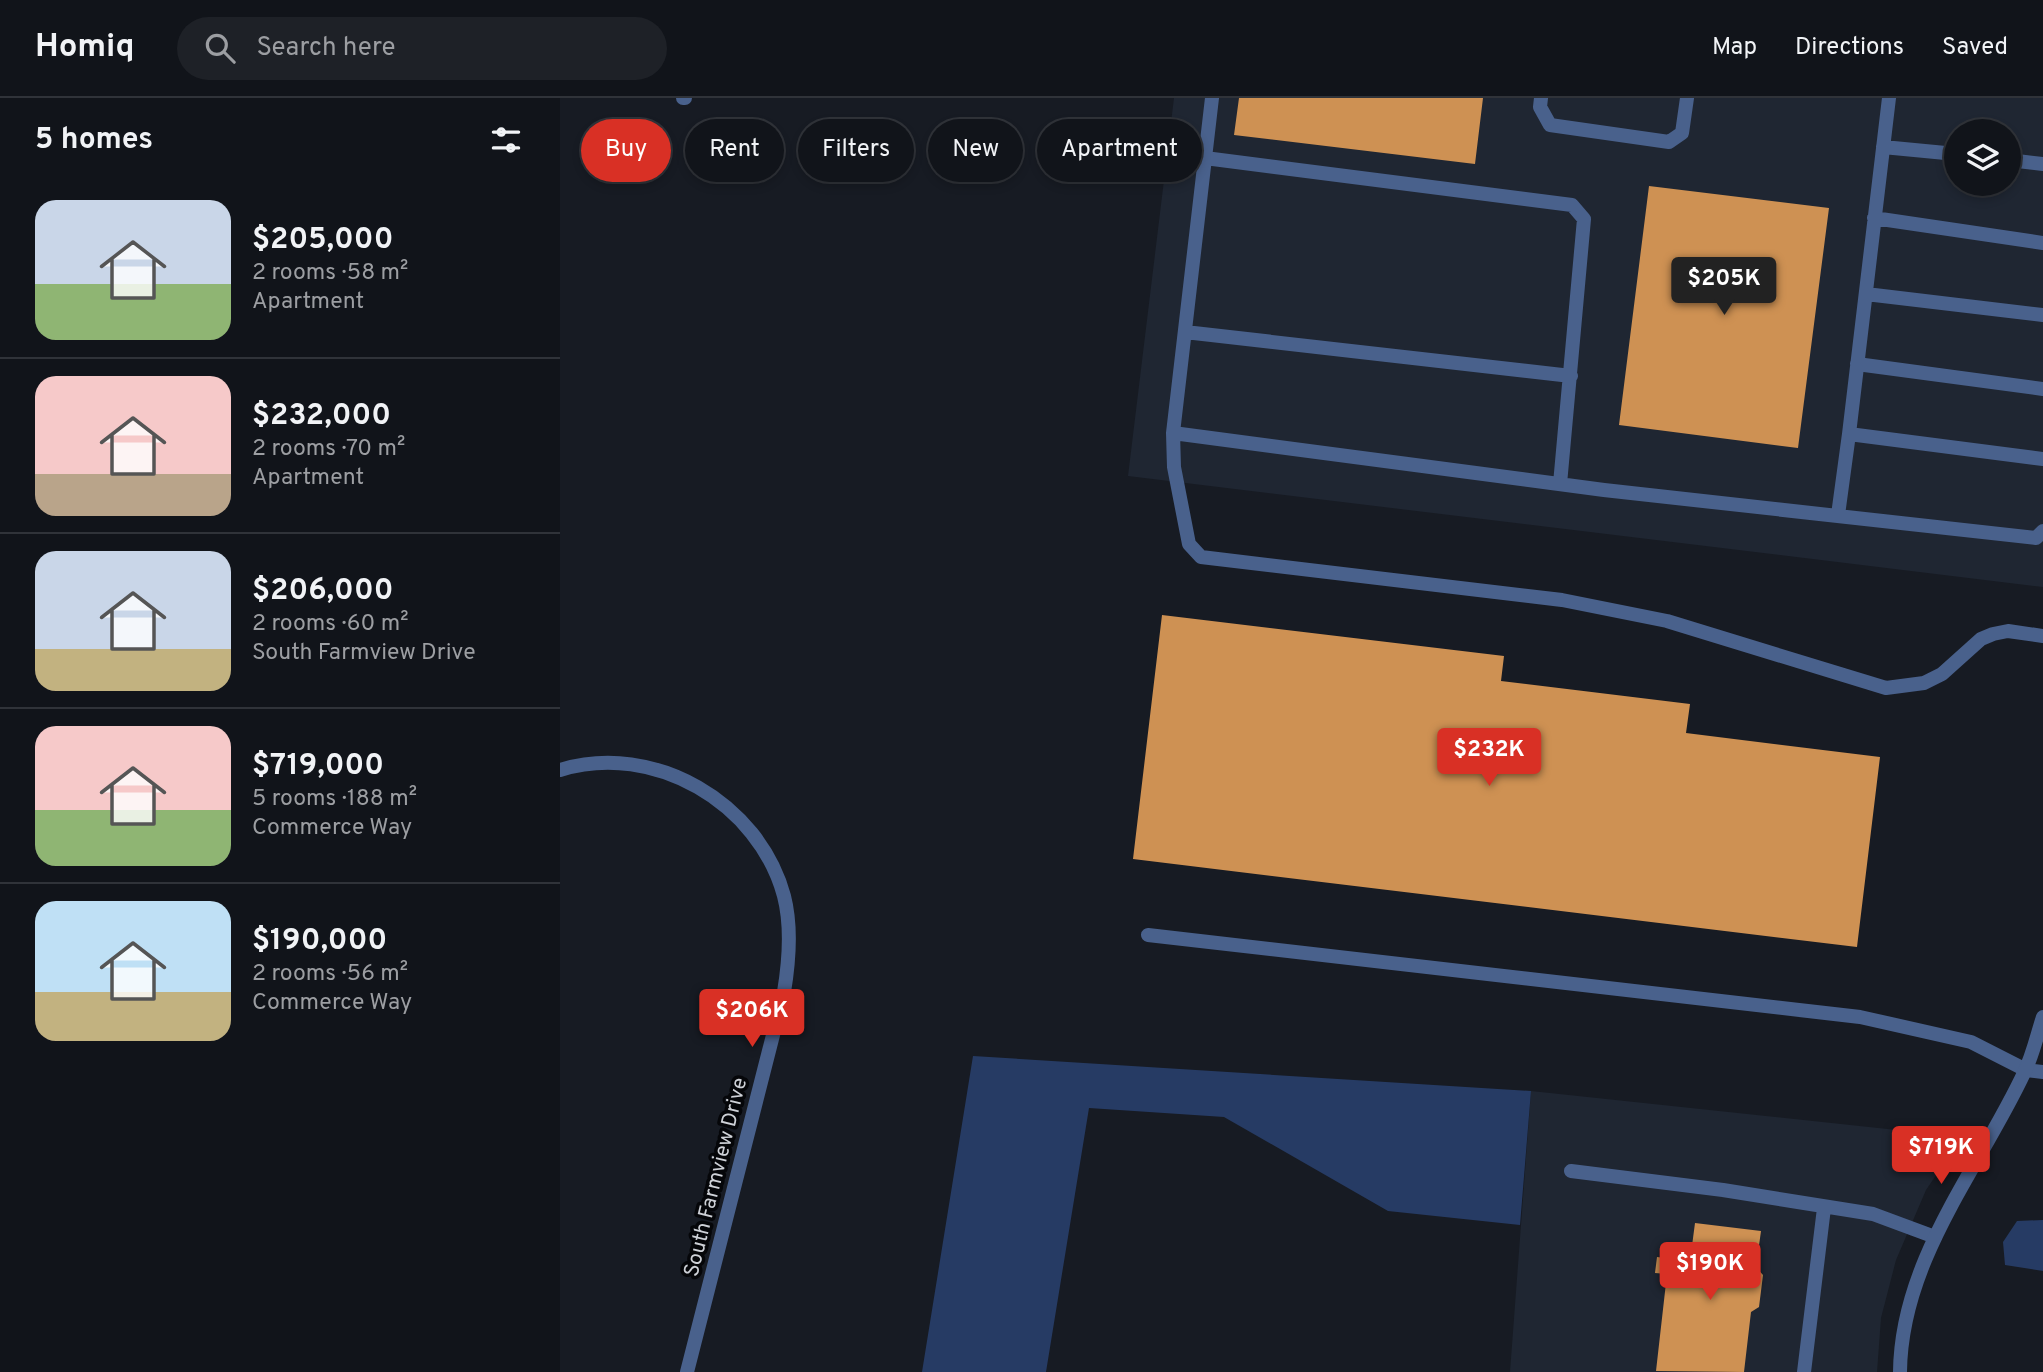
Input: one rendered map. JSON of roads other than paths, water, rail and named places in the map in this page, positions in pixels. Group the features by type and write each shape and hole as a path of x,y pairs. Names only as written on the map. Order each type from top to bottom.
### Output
{"street":[{"path":"1212,98 1173,433 1174,467 1189,544 1201,557 1562,600 1667,621 1886,688 1905,687 1933,679 1956,664 1980,639 1993,634 2008,631 2043,636"},
{"path":"1541,98 1540,107 1550,125 1669,142 1682,133 1686,98"},
{"path":"1839,515 1889,98"},
{"path":"1883,147 1944,153"},
{"path":"1205,158 1572,205 1584,219 1560,484"},
{"path":"2021,161 2043,164"},
{"path":"1874,218 2043,243"},
{"path":"1866,294 2043,315"},
{"path":"1185,332 1571,376"},
{"path":"1857,364 2043,389"},
{"path":"1173,433 1560,484 2036,538 2043,531"},
{"path":"1849,434 2043,459"},
{"name":"South Farmview Drive","path":"560,770 604,764 648,769 683,779 721,801 750,826 769,859 785,897 788,933 784,992 687,1372"},
{"path":"1148,935 1860,1017 1971,1042 2026,1070 2043,1072"},
{"path":"1900,1372 1900,1352 1915,1291 1936,1237 1964,1178 1999,1122 2026,1070 2043,1017"},
{"path":"1571,1171 1723,1190 1899,1221 1936,1237"},
{"path":"1804,1372 1824,1208"}]}
